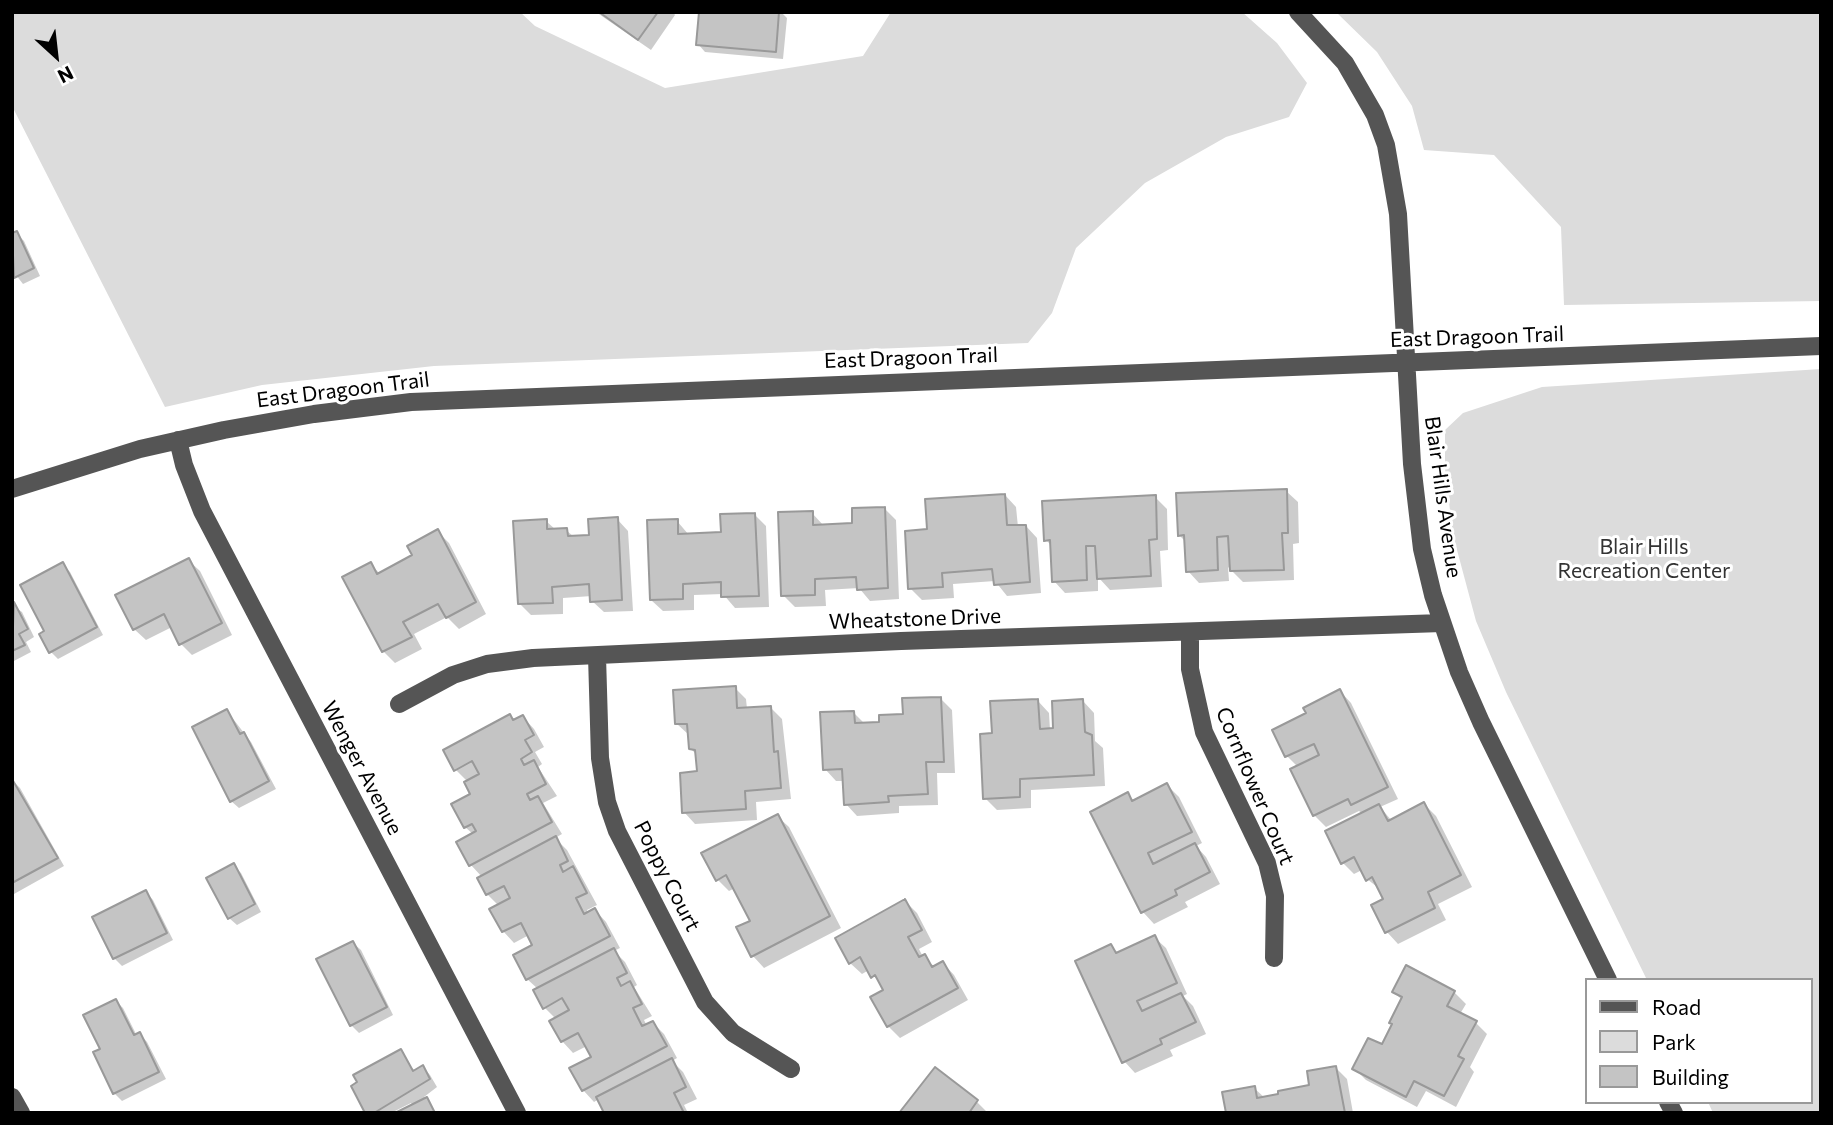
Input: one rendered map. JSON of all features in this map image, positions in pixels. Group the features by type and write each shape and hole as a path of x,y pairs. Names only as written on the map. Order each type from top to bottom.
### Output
{"street":[{"name":"Blair Hills Avenue","path":"1298,12 1345,63 1375,115 1386,145 1398,214 1412,464 1422,549 1442,623 1481,722 1607,978"},
{"name":"East Dragoon Trail","path":"12,489 140,449 178,440 314,414 480,398 1821,346"},
{"name":"Wenger Avenue","path":"178,440 184,465 202,511 517,1113"},
{"name":"Wheatstone Drive","path":"399,704 453,675 487,664 901,641 1442,623"},
{"name":"Cornflower Court","path":"1190,632 1190,669 1204,732 1268,863 1275,896 1274,958"},
{"name":"Poppy Court","path":"597,656 600,758 607,802 617,831 705,1002 733,1033 791,1069"},
{"path":"12,1097 21,1113"}],"green space":[{"path":"12,12 520,12 535,26 665,88 863,56 891,12 1242,12 1277,43 1307,83 1289,117 1226,137 1145,183 1076,248 1052,313 1028,343 434,366 262,385 165,407 12,106"},
{"path":"1336,12 1821,12 1821,301 1564,305 1561,227 1494,155 1424,150 1412,106 1377,52"},
{"name":"Blair Hills Recreation Center","path":"1821,369 1821,1113 1713,1113 1709,1104 1812,1104 1812,978 1646,978 1506,692 1476,621 1453,535 1445,469 1445,430 1463,413 1542,387"}],"building":[{"path":"599,12 658,12 638,40"},
{"path":"699,12 779,12 776,52 696,45"},
{"path":"17,231 34,268 14,278 12,233"},
{"path":"1287,489 1288,533 1282,533 1284,570 1230,571 1228,536 1217,537 1218,570 1186,572 1184,535 1178,536 1176,493"},
{"path":"1005,494 1007,525 1026,525 1030,582 994,585 992,569 942,573 943,587 908,589 905,531 927,529 925,499"},
{"path":"1156,495 1157,539 1149,540 1151,576 1097,579 1095,546 1086,546 1087,580 1052,582 1050,540 1044,541 1042,501"},
{"path":"885,507 888,588 857,590 856,577 815,579 815,595 781,596 778,512 813,511 813,525 852,523 852,508"},
{"path":"755,513 759,596 721,597 721,582 683,584 683,599 650,600 647,520 678,519 678,534 721,532 720,514"},
{"path":"618,517 622,600 590,602 589,584 552,587 553,603 518,604 513,521 547,519 547,529 567,528 568,536 589,535 588,519"},
{"path":"438,529 476,602 446,618 438,604 403,622 412,637 382,652 342,577 371,562 377,574 412,555 407,546"},
{"path":"189,558 222,623 179,645 164,614 133,630 115,595"},
{"path":"63,562 97,627 49,653 39,634 44,631 20,585"},
{"path":"14,602 28,629 19,634 25,645 12,651"},
{"path":"736,686 737,708 771,706 774,752 778,751 781,788 745,791 746,809 682,813 680,773 697,771 695,750 689,749 687,724 675,724 673,690"},
{"path":"1340,689 1388,787 1351,805 1348,799 1313,816 1290,769 1319,755 1314,744 1285,757 1272,730 1306,713 1303,708"},
{"path":"941,697 944,762 926,762 928,794 888,796 889,802 844,805 842,769 823,770 820,712 854,711 855,723 879,722 879,715 903,714 902,698"},
{"path":"1038,699 1040,729 1053,728 1052,701 1083,699 1085,732 1092,735 1094,775 1020,779 1020,797 983,799 980,734 992,733 990,701"},
{"path":"227,709 240,734 244,732 269,781 230,802 192,727"},
{"path":"510,714 513,720 523,715 534,735 525,740 532,752 521,759 524,765 534,760 546,784 527,794 530,800 538,796 552,822 469,866 456,842 476,831 472,824 464,828 451,804 470,794 464,782 479,774 472,761 454,771 443,750"},
{"path":"12,779 58,858 12,883"},
{"path":"1167,783 1192,832 1148,853 1153,864 1195,843 1210,872 1175,890 1177,895 1141,913 1090,812 1128,792 1132,801"},
{"path":"1424,802 1461,875 1428,892 1435,908 1385,933 1371,905 1383,899 1372,877 1366,881 1354,857 1341,864 1325,831 1379,804 1388,821"},
{"path":"778,814 830,916 751,957 736,927 750,921 726,875 716,881 701,853"},
{"path":"556,836 568,861 560,865 563,872 573,866 587,893 576,898 584,914 595,908 610,936 526,980 513,955 532,945 521,923 502,932 489,909 510,898 504,886 486,895 477,878"},
{"path":"234,863 255,904 228,919 206,878"},
{"path":"146,890 167,933 113,959 92,917"},
{"path":"905,899 922,930 908,937 919,957 925,954 932,967 943,961 958,988 887,1027 870,997 883,990 875,975 871,978 860,957 849,964 835,938"},
{"path":"1155,935 1177,983 1137,1001 1142,1011 1181,993 1196,1022 1160,1039 1162,1044 1122,1063 1075,961 1111,944 1116,953"},
{"path":"353,941 387,1007 350,1026 316,959"},
{"path":"614,948 627,973 617,978 621,986 630,981 642,1004 633,1008 642,1026 653,1021 667,1046 582,1091 569,1068 591,1057 578,1033 561,1042 549,1021 569,1010 562,998 543,1009 533,990"},
{"path":"1406,965 1455,991 1447,1006 1477,1021 1458,1056 1464,1059 1444,1096 1414,1081 1406,1097 1352,1069 1368,1038 1382,1044 1402,997 1392,992"},
{"path":"116,999 134,1035 140,1032 159,1072 113,1094 93,1052 100,1049 83,1015"},
{"path":"401,1049 413,1071 423,1065 430,1079 374,1113 365,1113 351,1086 357,1082 353,1075"},
{"path":"672,1058 686,1087 674,1093 684,1113 604,1113 596,1097"},
{"path":"1336,1066 1345,1113 1226,1113 1222,1092 1255,1086 1257,1098 1278,1094 1278,1091 1309,1085 1307,1071"},
{"path":"935,1067 978,1100 969,1113 899,1113"},
{"path":"427,1097 435,1113 395,1113"}]}
